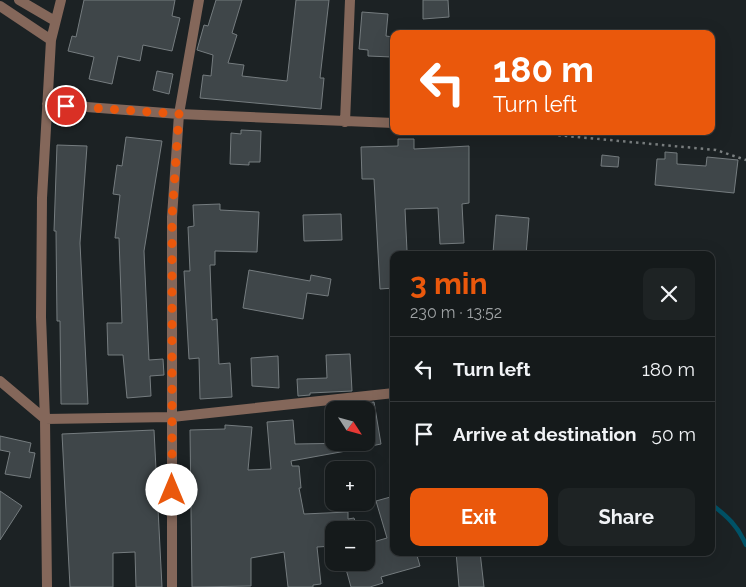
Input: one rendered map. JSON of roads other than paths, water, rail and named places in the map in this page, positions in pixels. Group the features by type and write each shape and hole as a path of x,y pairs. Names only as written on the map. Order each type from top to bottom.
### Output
{"street":[{"path":"19,0 55,21"},
{"path":"47,587 45,419 41,318 42,198 51,40 62,0"},
{"path":"172,587 172,217 179,114 199,0"},
{"path":"345,122 350,0"},
{"path":"0,6 51,40"},
{"path":"47,104 179,114 390,123"},
{"path":"0,381 45,419 172,417 390,393"}],"waterway":[{"path":"715,507 732,522 746,545"}]}
